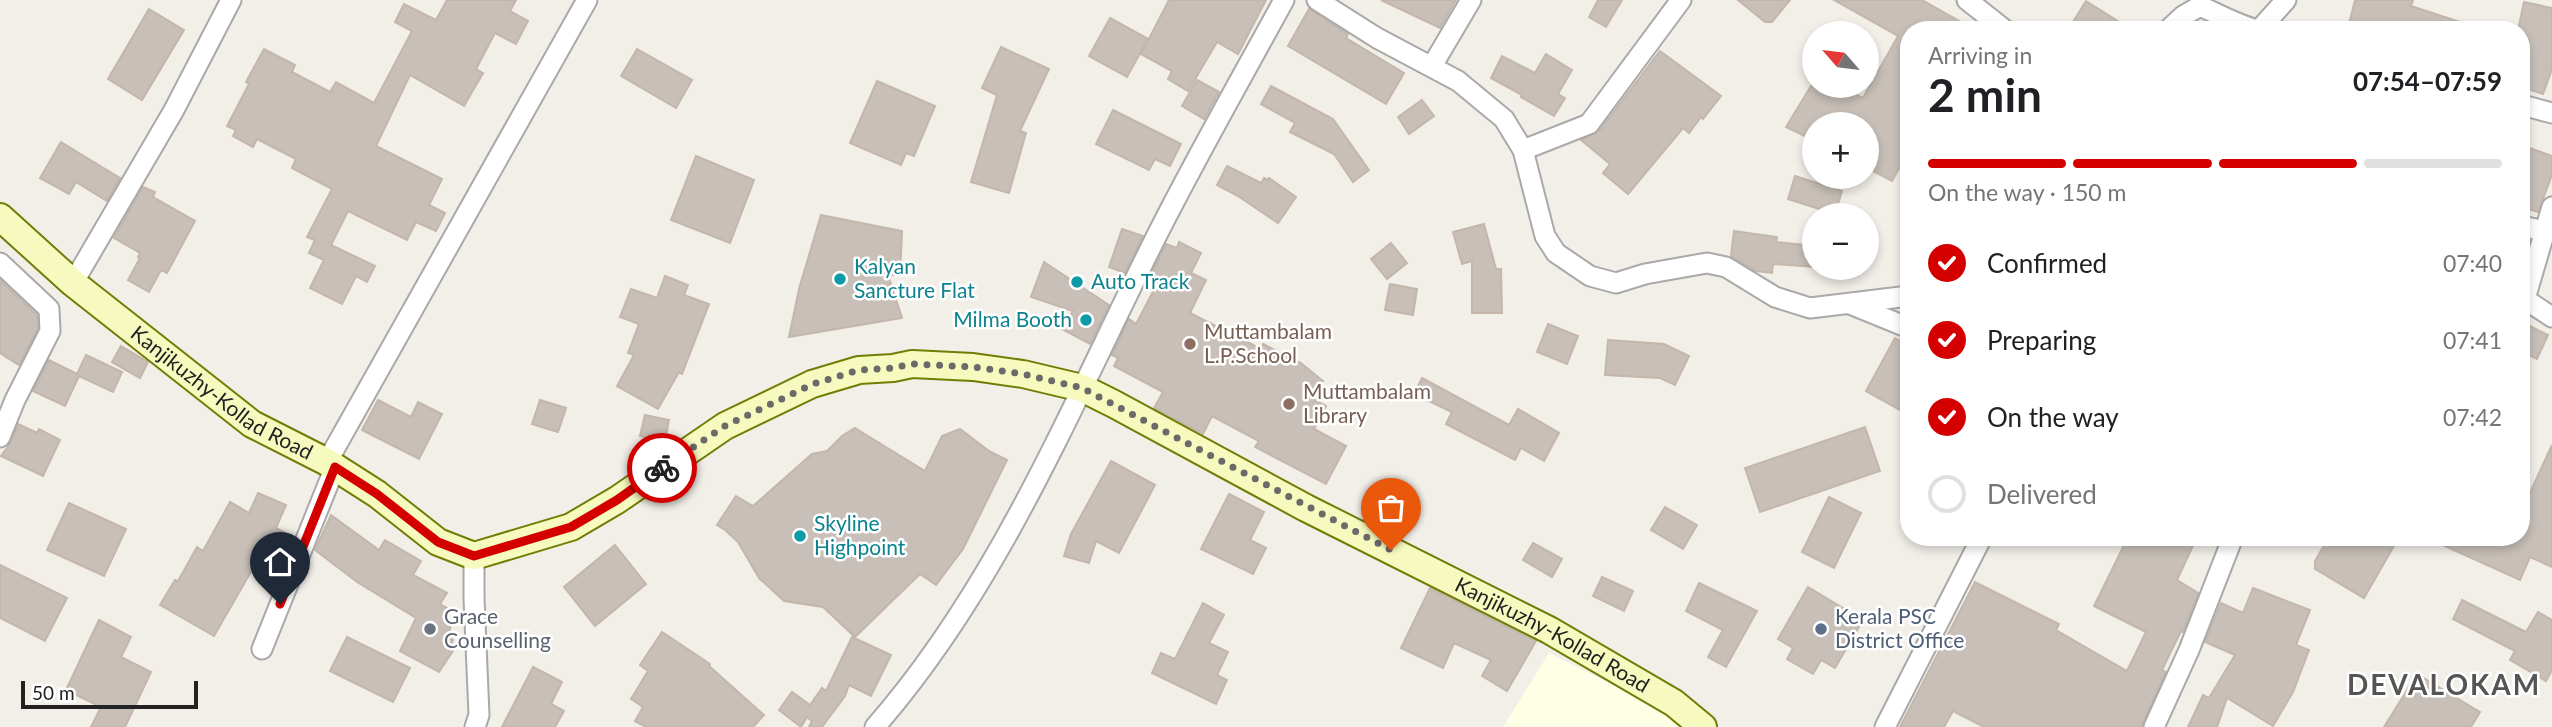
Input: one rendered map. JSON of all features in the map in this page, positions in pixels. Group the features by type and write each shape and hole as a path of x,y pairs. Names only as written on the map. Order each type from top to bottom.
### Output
{"main road":[{"name":"Kanjikuzhy-Kollad Road","path":"0,217 73,283 252,425 331,465 377,494 438,542 474,556 571,527 617,500 725,426 813,384 859,370 912,364 973,367 1023,374 1082,388 1306,508 1549,630 1674,703 1703,727"}],"street":[{"path":"73,283 174,110 231,0"},
{"path":"262,649 331,465 587,0"},
{"path":"875,727 934,653 1010,533 1158,232 1284,0"},
{"path":"1317,0 1377,38 1458,81 1504,119 1524,150 1545,236 1556,253 1590,276 1616,283 1645,274 1707,263 1726,267 1775,297 1810,308 1900,297"},
{"path":"1432,66 1471,0"},
{"path":"1524,150 1589,124 1681,0"},
{"path":"1967,0 1994,21"},
{"path":"2267,21 2286,0"},
{"path":"2178,21 2200,6 2237,21"},
{"path":"2530,107 2552,113"},
{"path":"2530,283 2552,207"},
{"path":"2530,228 2544,231"},
{"path":"0,263 49,309 50,331 15,400 0,437"},
{"path":"1846,302 1900,324"},
{"path":"2530,308 2552,317"},
{"path":"1885,727 1977,546"},
{"path":"2154,727 2189,650 2229,546"},
{"path":"474,556 479,715 475,727"}],"shaded area":[{"path":"1549,653 1696,726 1503,727"}],"building":[{"path":"447,0 516,0 510,11 528,21 516,44 495,33 476,69 483,73 464,106 410,75 376,146 442,179 429,205 445,213 436,231 416,222 407,240 348,211 331,245 375,266 367,282 356,276 342,304 310,288 324,260 309,253 315,240 307,237 332,189 292,168 296,159 257,139 253,147 233,136 236,130 227,126 264,49 295,65 292,72 330,92 336,82 374,103 412,31 395,22 404,4 436,20"},
{"path":"1169,0 1266,0 1238,54 1217,42 1188,91 1168,79 1172,71 1141,54"},
{"path":"1381,0 1456,0 1440,28"},
{"path":"1598,0 1622,0 1606,27 1589,17"},
{"path":"1738,0 1790,0 1772,22 1765,22"},
{"path":"1834,0 1922,0 1959,21 1900,21 1900,167 1892,181 1879,174 1879,112 1802,112 1802,135 1786,127 1804,98 1880,98 1880,68 1898,36 1880,26 1880,21 1871,21"},
{"path":"2355,0 2413,0 2411,6 2457,21 2350,21"},
{"path":"2086,1 2118,21 2074,21"},
{"path":"2524,2 2552,8 2552,69 2543,94 2530,90 2530,21 2520,21"},
{"path":"149,9 184,30 142,100 108,79"},
{"path":"1309,9 1348,34 1346,38 1404,73 1386,104 1288,46"},
{"path":"1110,18 1148,39 1127,77 1089,56"},
{"path":"1001,47 1049,69 1020,131 1026,133 1009,193 971,182 997,95 982,88"},
{"path":"637,49 692,80 676,108 621,76"},
{"path":"1660,51 1721,96 1689,133 1683,128 1628,194 1603,173 1610,164 1581,140 1599,131"},
{"path":"1546,54 1572,70 1558,94 1565,98 1554,116 1491,78 1502,56 1535,73"},
{"path":"1197,80 1219,92 1204,119 1182,106"},
{"path":"877,81 935,106 914,156 906,153 901,165 850,143"},
{"path":"1271,86 1333,119 1369,170 1353,182 1334,154 1290,132 1295,123 1261,104"},
{"path":"1422,100 1434,116 1409,134 1398,117"},
{"path":"1113,110 1181,144 1170,166 1155,159 1149,170 1096,144"},
{"path":"61,142 120,178 107,201 76,182 69,194 40,178"},
{"path":"2530,148 2552,156 2552,175 2538,212 2530,210"},
{"path":"696,156 754,180 730,243 671,220"},
{"path":"1227,166 1261,183 1264,178 1269,178 1296,197 1278,223 1217,185"},
{"path":"1795,176 1802,178 1802,189 1842,191 1838,203 1802,203 1788,199"},
{"path":"143,187 155,192 153,197 195,221 167,273 161,270 149,292 128,280 140,253 114,238"},
{"name":"Kalyan Sancture Flat","path":"821,215 902,231 900,275 888,275 902,318 789,337 799,289"},
{"path":"1484,224 1496,269 1501,269 1502,313 1472,313 1472,261 1462,264 1453,232"},
{"path":"1122,229 1143,236 1125,273 1109,267"},
{"path":"1734,231 1777,237 1776,242 1802,245 1802,266 1773,264 1772,273 1756,271 1731,256"},
{"path":"1179,242 1201,253 1191,273 1206,280 1190,313 1261,349 1263,344 1301,363 1323,381 1309,397 1326,406 1314,429 1346,446 1326,484 1255,447 1259,441 1212,416 1203,434 1154,408 1163,392 1114,366 1118,358 1112,355 1129,319 1136,324 1157,284 1148,281 1166,244 1177,248"},
{"path":"1391,243 1407,263 1387,279 1371,259"},
{"path":"1044,262 1109,305 1090,344 1062,329 1073,311 1031,297"},
{"path":"665,276 688,285 684,295 709,304 682,374 679,372 658,409 617,386 634,355 628,353 639,324 620,317 631,289 657,298"},
{"path":"0,280 37,315 38,328 19,365 0,353"},
{"path":"1390,284 1417,289 1413,315 1385,310"},
{"path":"1548,324 1578,336 1567,364 1537,352"},
{"path":"2530,326 2548,335 2537,359 2530,356"},
{"path":"1895,338 1900,341 1900,410 1866,391"},
{"path":"1608,340 1664,344 1689,356 1675,385 1660,378 1605,375"},
{"path":"121,346 148,362 140,378 112,362"},
{"path":"86,355 122,372 113,392 79,376 65,406 33,391 49,360 77,374"},
{"path":"1422,378 1509,425 1518,409 1559,433 1544,461 1521,448 1515,460 1446,424 1452,412 1414,394"},
{"path":"378,400 411,417 418,402 442,414 419,459 362,430"},
{"path":"540,400 566,408 558,432 532,424"},
{"path":"645,415 669,420 665,441 640,436"},
{"path":"18,424 37,433 39,429 60,440 43,476 1,456 11,442"},
{"path":"1865,427 1880,471 1760,512 1745,468"},
{"name":"Skyline Highpoint","path":"855,428 925,471 942,436 960,429 989,451 1007,460 963,549 936,585 920,574 855,637 823,607 784,601 759,578 738,542 717,525 736,496 753,506 812,454 827,451"},
{"path":"2552,445 2552,567 2530,557 2520,580 2445,546 2530,546 2530,493"},
{"path":"1111,461 1155,485 1119,553 1096,541 1089,563 1064,556 1071,534"},
{"path":"258,493 286,505 276,528 287,534 263,577 252,570 214,636 160,605 175,580 178,581 197,547 203,551 230,502 249,513"},
{"path":"1229,494 1264,512 1250,540 1266,548 1253,574 1201,549"},
{"path":"1829,497 1861,513 1834,568 1802,552"},
{"path":"69,503 126,529 104,576 47,550"},
{"path":"1665,507 1697,525 1683,549 1651,530"},
{"path":"331,515 379,550 385,540 421,561 413,575 447,593 440,604 447,608 445,617 452,621 448,637 453,640 450,648 453,651 439,672 400,651 416,618 357,582 315,550"},
{"path":"1533,543 1562,559 1552,577 1523,560"},
{"path":"615,545 646,584 595,626 564,587"},
{"path":"2124,546 2193,546 2177,580 2198,593 2183,632 2181,631 2162,670 2166,672 2141,727 1984,727 1953,711 1944,727 1900,727 1975,582 2059,624 2056,630 2127,671 2146,632 2094,606"},
{"path":"2324,546 2394,546 2364,598 2315,569 2315,561"},
{"path":"0,565 67,598 45,641 0,618"},
{"path":"1602,577 1633,591 1624,611 1593,596"},
{"path":"1699,583 1757,611 1726,667 1708,657 1723,630 1686,611"},
{"name":"Kerala PSC District Office","path":"1808,587 1863,620 1835,668 1821,660 1813,674 1787,659 1793,648 1778,639"},
{"path":"1430,588 1536,641 1507,691 1482,676 1491,660 1454,643 1443,668 1401,648"},
{"path":"2253,588 2310,610 2296,645 2309,650 2293,692 2273,726 2227,698 2217,727 2188,727 2203,695 2209,698 2235,655 2205,642 2221,603 2243,613"},
{"path":"2462,600 2526,632 2538,612 2552,620 2552,670 2546,681 2510,660 2515,651 2453,619"},
{"path":"1203,603 1224,615 1209,643 1228,652 1217,675 1227,680 1216,704 1152,673 1161,653 1175,659"},
{"path":"99,620 131,637 121,657 151,672 125,727 91,727 101,707 66,690"},
{"path":"662,632 710,664 709,666 764,715 753,727 646,727 635,721 643,707 631,699 648,671 640,665"},
{"path":"347,637 410,668 393,702 330,671"},
{"path":"852,637 891,655 871,696 849,685 845,696 822,727 809,727 812,721 807,717 801,727 779,710 792,692 810,705 822,688 826,691"},
{"path":"533,667 562,682 551,704 564,711 555,727 502,727"},
{"path":"2417,674 2480,712 2471,727 2384,727"}],"way so far":[{"path":"662,468 725,426 813,384 859,370 912,364 973,367 1023,374 1082,388 1306,508 1391,550"}],"place":[{"name":"Kalyan Sancture Flat","path":"840,279"},
{"name":"Auto Track","path":"1077,282"},
{"name":"Milma Booth","path":"1086,320"},
{"name":"Muttambalam L.P.School","path":"1190,344"},
{"name":"Muttambalam Library","path":"1289,404"},
{"name":"Skyline Highpoint","path":"800,536"},
{"name":"Grace Counselling","path":"430,629"},
{"name":"Kerala PSC District Office","path":"1821,629"}],"district":[{"name":"DEVALOKAM","path":"2444,685"}],"route":[{"path":"280,604 335,467 377,494 438,542 474,556 571,527 617,500 662,468"}]}
